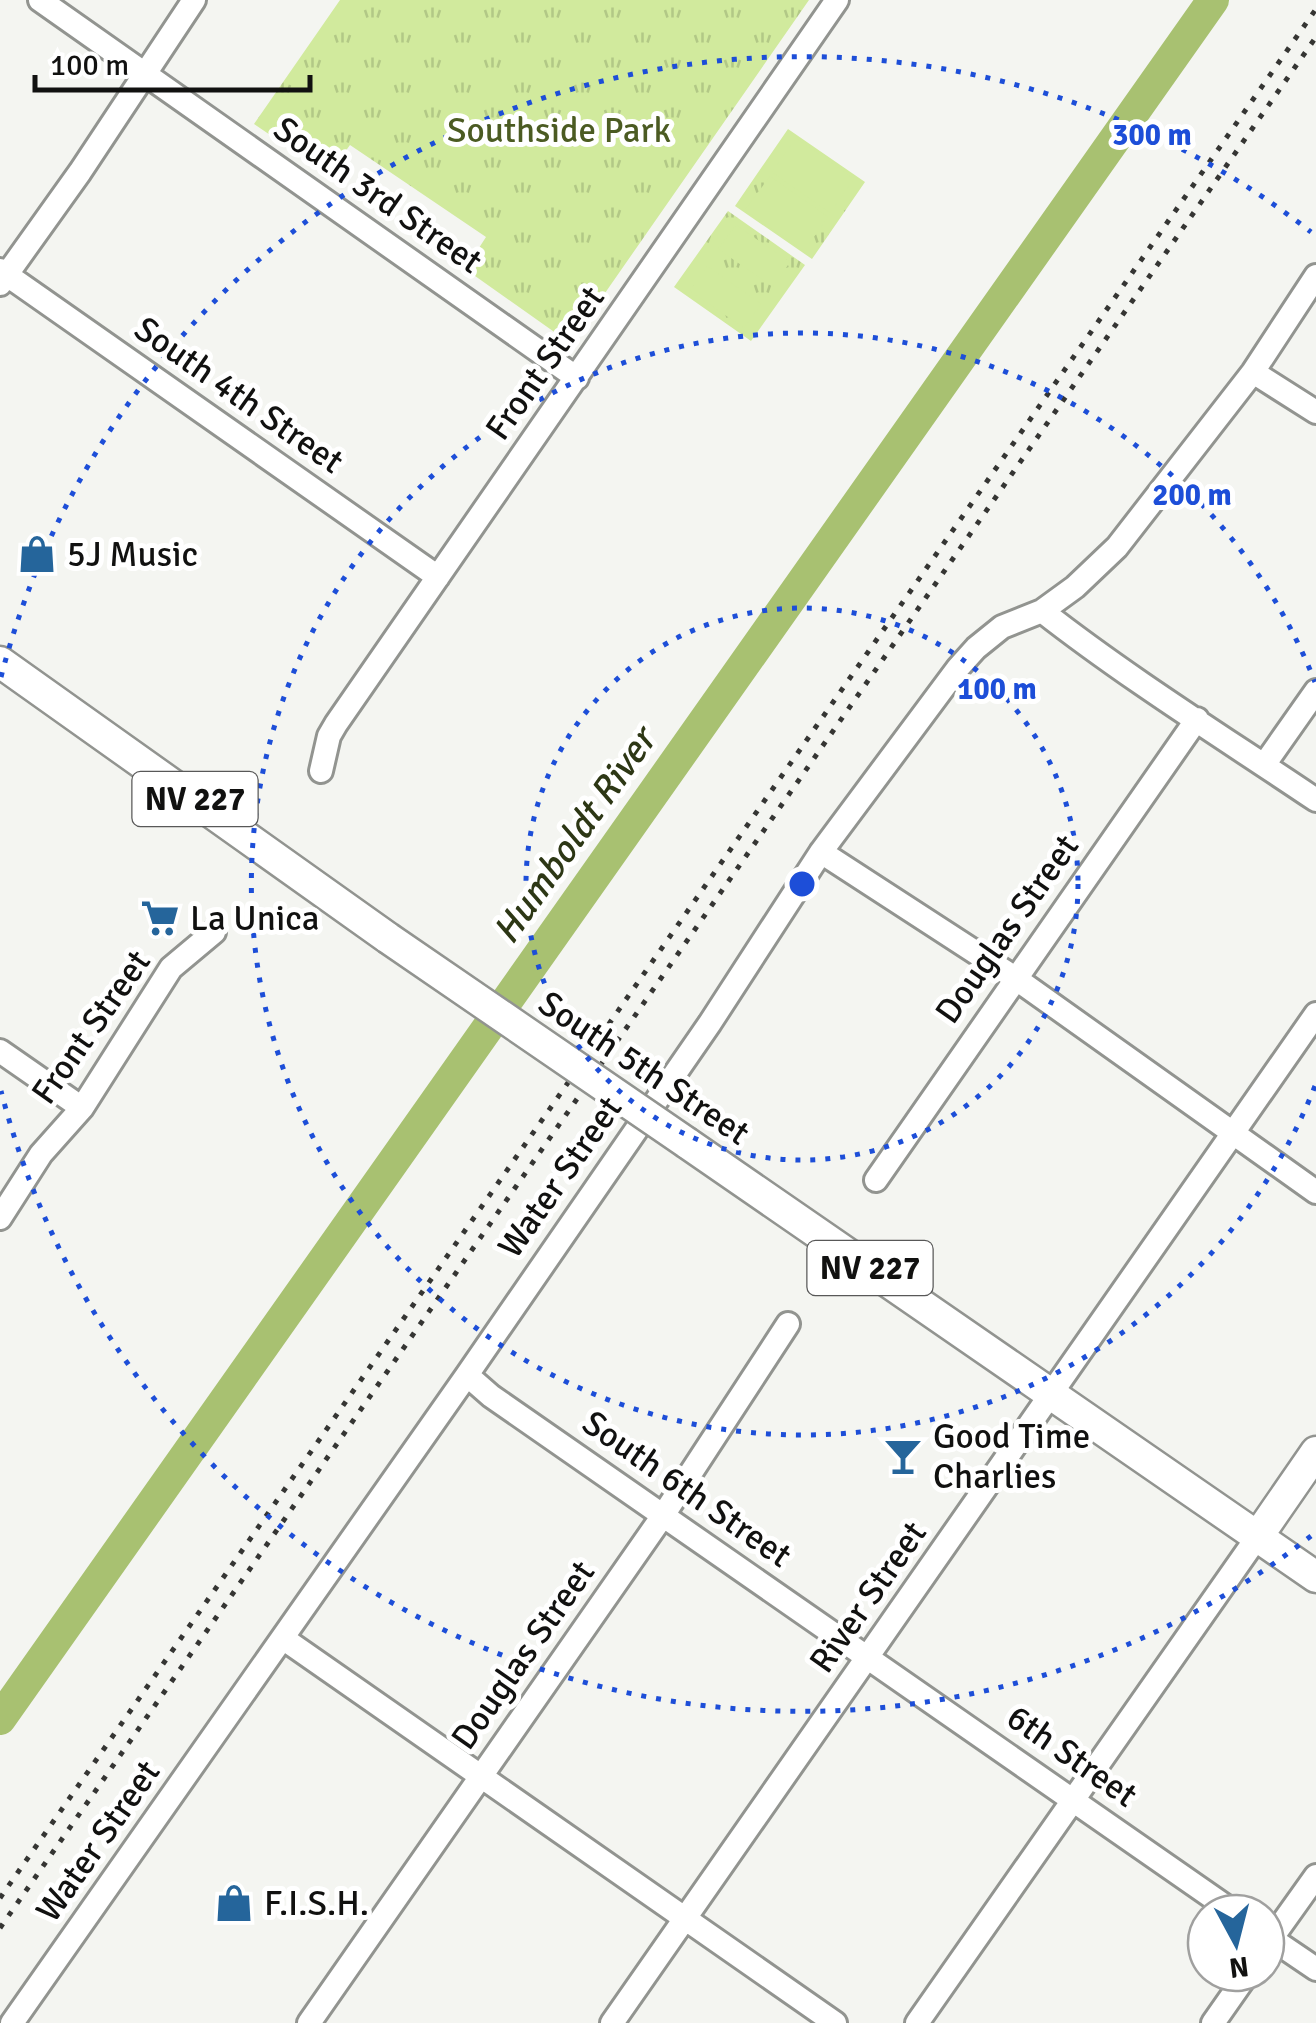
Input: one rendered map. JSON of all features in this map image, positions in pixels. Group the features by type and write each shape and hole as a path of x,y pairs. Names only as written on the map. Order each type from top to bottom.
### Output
{"main road":[{"name":"South 5th Street","path":"0,662 388,938 1053,1394"},
{"name":"NV 227","path":"1053,1394 1316,1578"},
{"path":"1258,1536 1316,1452"}],"street":[{"name":"South 3rd Street","path":"40,0 577,378"},
{"path":"2,276 70,186 194,0"},
{"name":"Front Street","path":"321,771 329,736 336,724 837,0"},
{"name":"South 4th Street","path":"2,276 438,577"},
{"name":"Water Street","path":"12,2023 284,1639 710,1024 821,852 976,648 1002,627 1042,610 1075,587 1117,547 1253,372 1316,276"},
{"path":"1253,372 1316,412"},
{"path":"1042,610 1102,658 1316,800"},
{"path":"1264,765 1316,691"},
{"name":"Douglas Street","path":"876,1180 1196,719"},
{"path":"821,852 1015,978 1316,1192"},
{"name":"Front Street","path":"0,1218 41,1154 82,1108 171,968 214,932"},
{"name":"River Street","path":"612,2023 1316,1014"},
{"path":"0,1051 82,1108"},
{"name":"Douglas Street","path":"309,2023 664,1514 788,1324"},
{"name":"South 6th Street","path":"467,1375 491,1396 869,1657"},
{"path":"917,2023 1258,1536"},
{"path":"284,1639 835,2023"},
{"name":"6th Street","path":"869,1657 1207,1893"},
{"path":"1286,1916 1316,1876"},
{"path":"1286,1951 1316,1969"},
{"path":"1214,2023 1234,1993"}],"green space":[{"name":"Southside Park","path":"340,0 809,0 573,339 567,341 468,271 486,237 350,145 326,173 254,124"},
{"path":"788,129 865,182 812,259 735,206"},
{"path":"796,138 854,179 830,213 772,172"},
{"path":"770,176 828,217 804,251 745,210"},
{"path":"728,211 805,265 751,341 674,287"},
{"path":"736,225 790,262 773,287 718,249"},
{"path":"707,266 761,304 744,328 690,291"}],"waterway":[{"name":"Humboldt River","path":"0,1719 1213,0"}],"railway":[{"path":"0,1898 1316,9"},
{"path":"0,1928 1316,37"}],"place":[{"name":"5J Music","path":"37,554"},
{"name":"La Unica","path":"160,918"},
{"name":"Good Time Charlies","path":"903,1456"},
{"name":"F.I.S.H.","path":"234,1903"}]}
